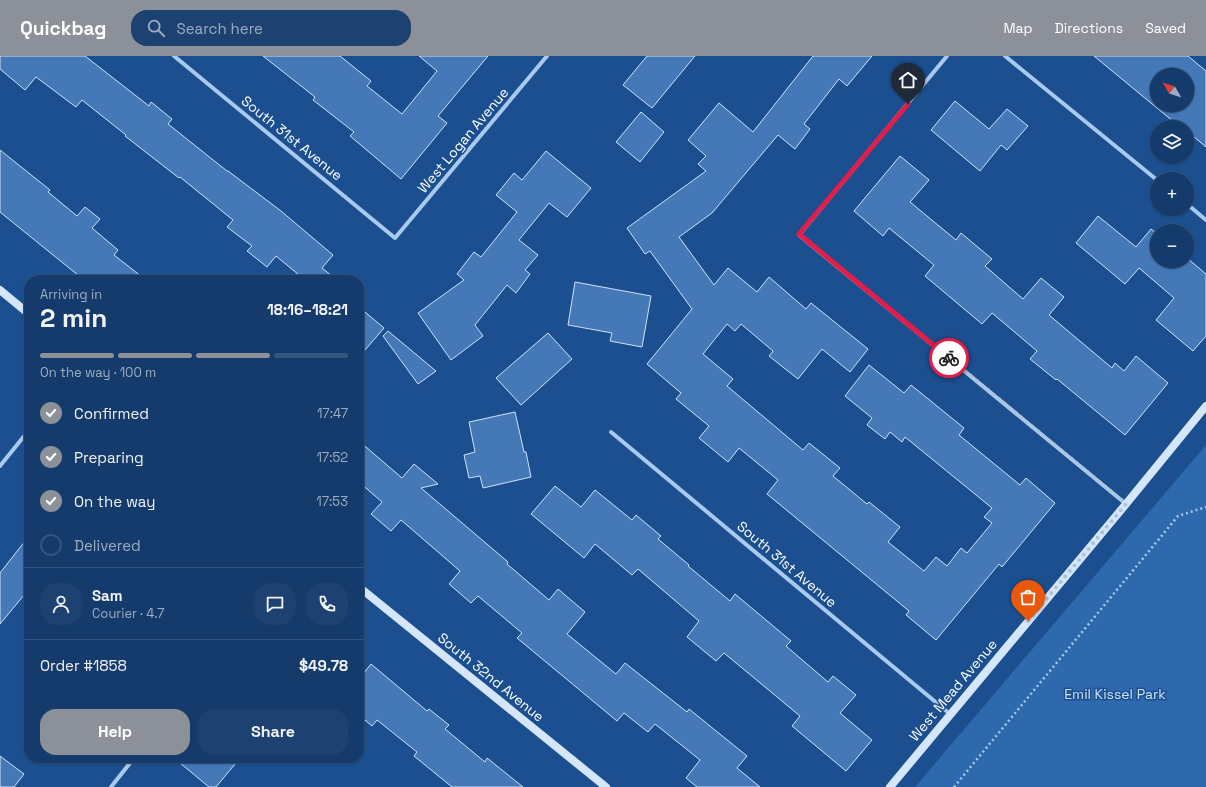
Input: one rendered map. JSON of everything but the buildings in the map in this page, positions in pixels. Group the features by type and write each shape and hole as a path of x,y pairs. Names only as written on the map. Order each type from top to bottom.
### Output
{"street":[{"name":"South 31st Avenue","path":"174,56 395,238"},
{"name":"West Logan Avenue","path":"395,238 548,56"},
{"path":"948,56 799,234 1126,504"},
{"path":"1005,56 1150,174"},
{"path":"1194,210 1206,220"},
{"path":"0,290 24,310"},
{"name":"West Mead Avenue","path":"890,787 1206,406"},
{"name":"South 31st Avenue","path":"611,432 950,714"},
{"path":"0,466 24,436"},
{"name":"South 32nd Avenue","path":"364,591 606,787"},
{"path":"111,787 130,763"}],"path":[{"path":"954,787 1178,516 1206,507"}],"green space":[{"name":"Emil Kissel Park","path":"1206,445 1206,787 915,787"}],"way so far":[{"path":"949,358 1126,504 1028,621"}],"route":[{"path":"908,104 799,234 949,358"}]}
